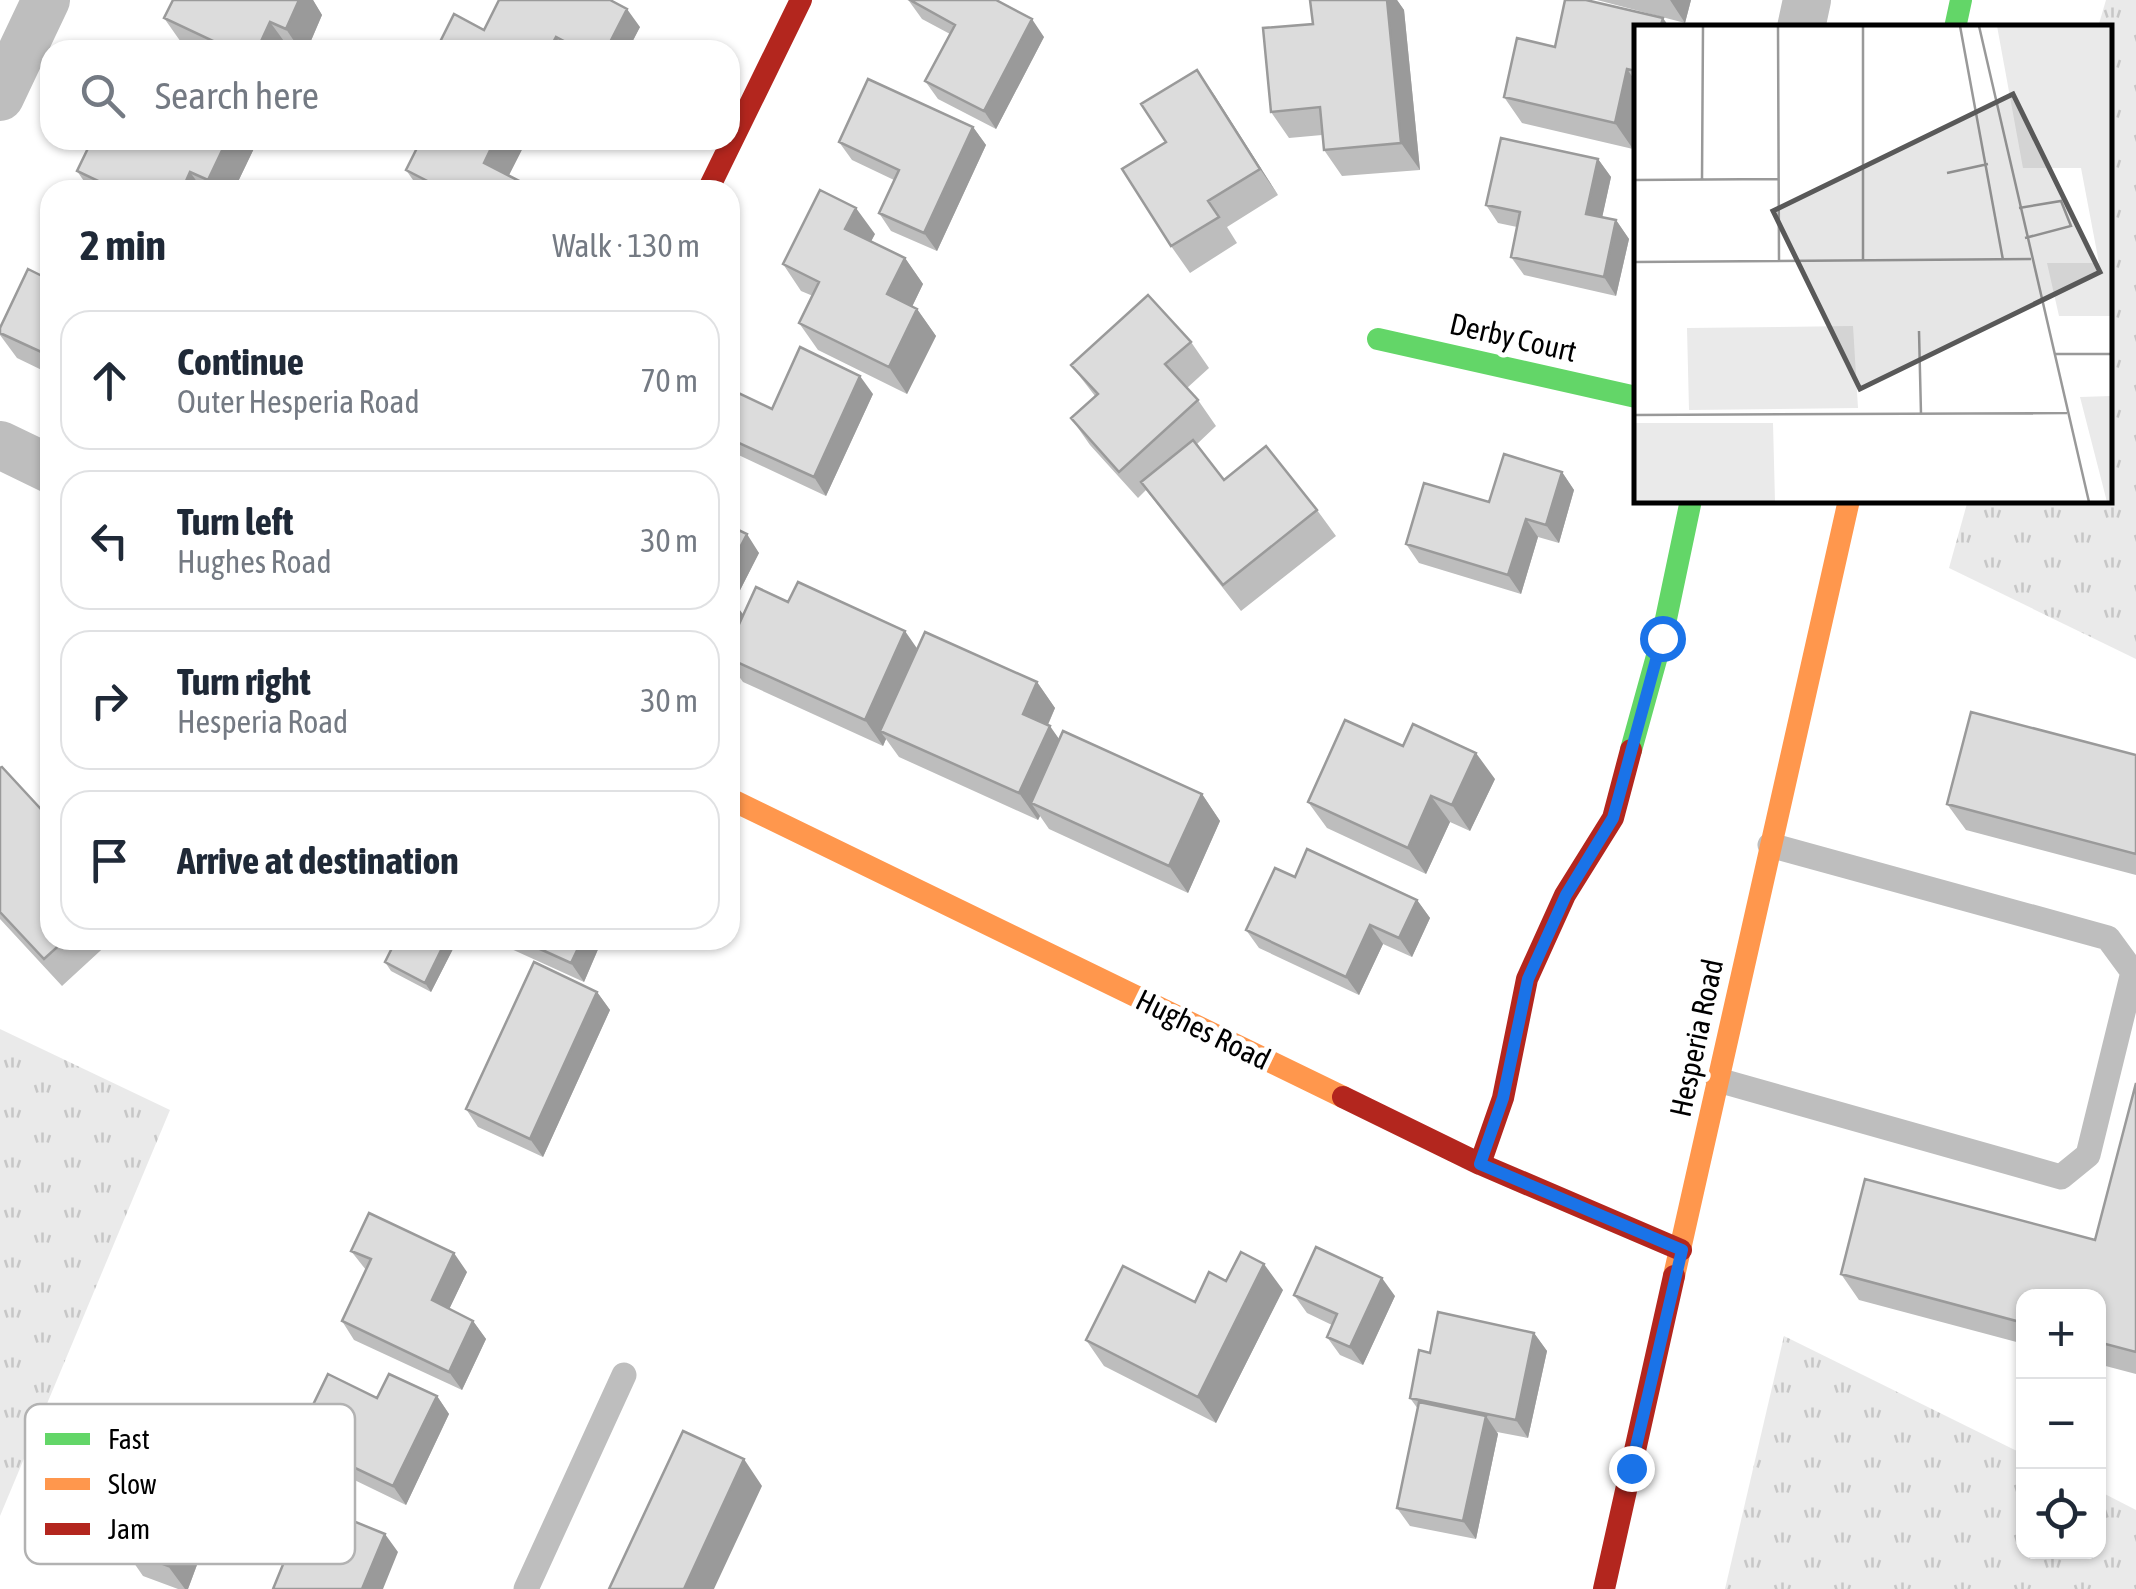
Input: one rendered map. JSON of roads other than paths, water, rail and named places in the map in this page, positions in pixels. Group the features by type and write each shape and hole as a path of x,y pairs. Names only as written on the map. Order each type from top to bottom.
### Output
{"street":[{"path":"0,97 46,0"},
{"path":"740,125 801,0"},
{"path":"1802,25 1807,0"},
{"path":"1956,25 1961,0"},
{"path":"713,180 728,150"},
{"name":"Derby Court","path":"1378,339 1634,397"},
{"path":"0,444 40,463"},
{"path":"1480,1164 1503,1098 1528,979 1566,895 1613,818 1662,638 1691,502"},
{"name":"Hesperia Road","path":"1604,1589 1849,502"},
{"name":"Hughes Road","path":"740,804 1480,1164 1682,1250"}],"lane":[{"path":"1718,1080 2061,1177 2088,1155 2133,972 2108,938 1770,845"},
{"path":"526,1589 624,1375"}]}
